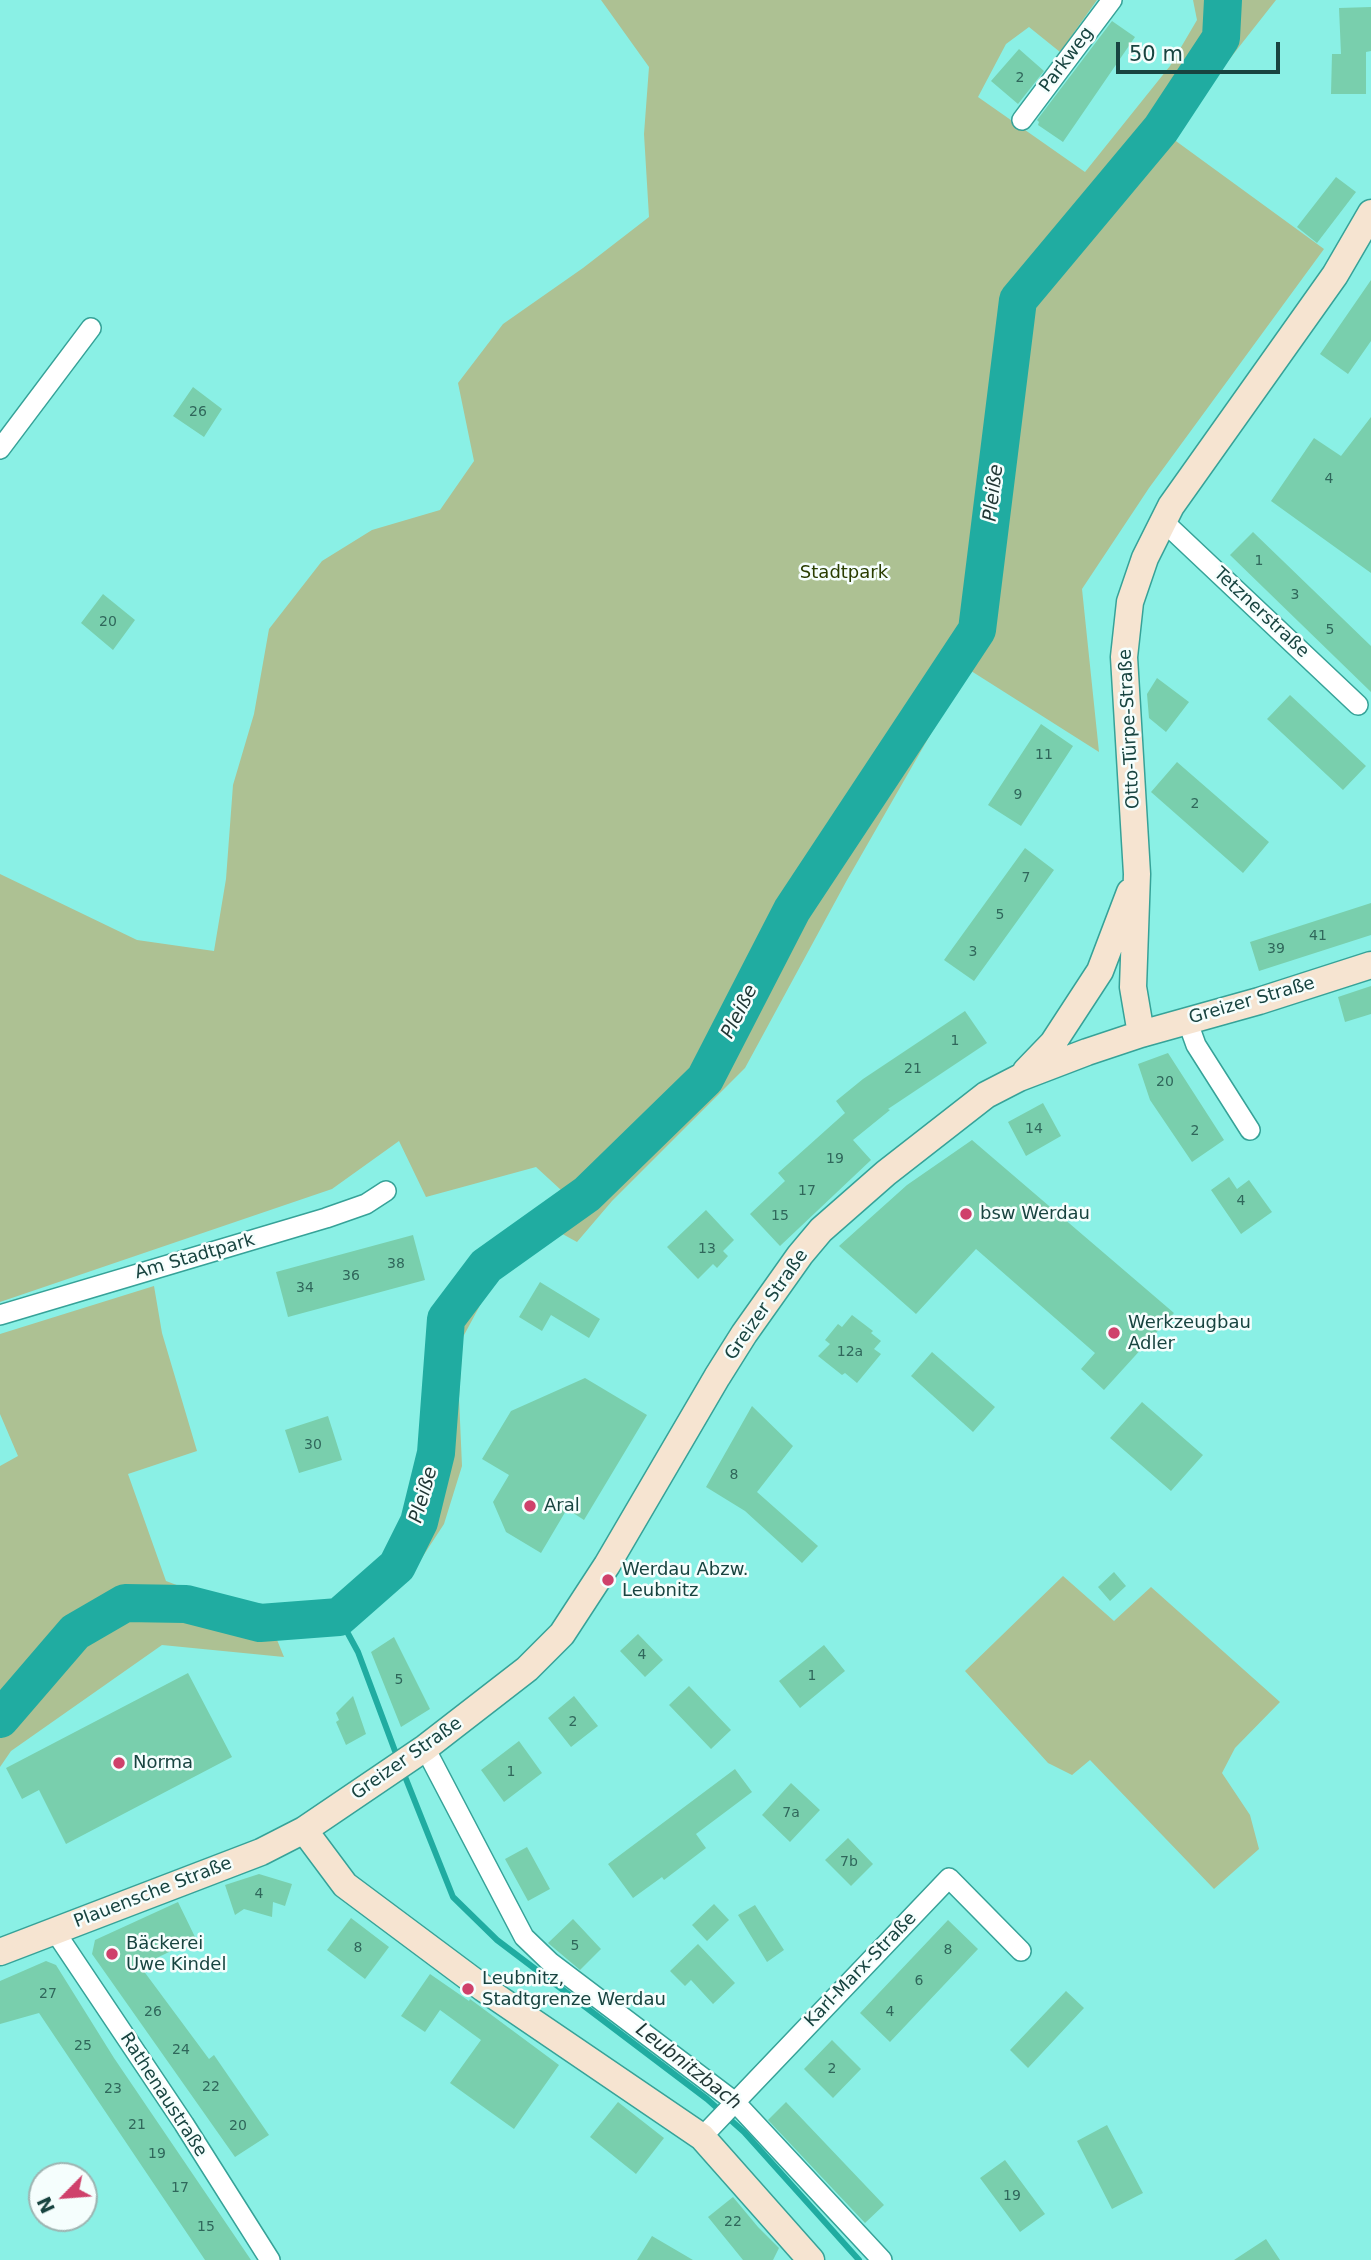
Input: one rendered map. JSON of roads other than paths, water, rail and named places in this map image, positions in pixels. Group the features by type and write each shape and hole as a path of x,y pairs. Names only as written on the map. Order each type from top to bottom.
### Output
{"street":[{"name":"Parkweg","path":"1022,120 1112,0"},
{"name":"Otto-Türpe-Straße","path":"1141,1034 1133,987 1137,874 1124,657 1130,601 1145,558 1171,506 1335,275 1371,213"},
{"path":"0,449 91,328"},
{"name":"Tetznerstraße","path":"1163,521 1358,705"},
{"path":"1019,1078 1053,1043 1100,971 1137,874"},
{"name":"Greizer Straße","path":"304,1830 420,1751 527,1669 562,1634 607,1565 744,1334 821,1230 886,1173 986,1095 1019,1078 1141,1034 1259,1001 1371,965"},
{"path":"1187,1020 1196,1045 1250,1130"},
{"name":"Am Stadtpark","path":"0,1315 326,1219 366,1204 386,1191"},
{"path":"420,1751 524,1937 720,2118 882,2260"},
{"path":"304,1830 345,1885 483,1988 720,2118 802,2256"},
{"name":"Plauensche Straße","path":"0,1952 261,1852 304,1830"},
{"name":"Karl-Marx-Straße","path":"720,2118 950,1878 1021,1951"},
{"name":"Rathenaustraße","path":"54,1930 184,2124 270,2260"}],"waterway":[{"name":"Pleiße","path":"0,1719 75,1632 125,1603 186,1604 260,1623 339,1617 397,1566 419,1522 436,1453 446,1319 486,1266 587,1194 705,1079 792,910 977,630 1018,300 1161,129 1221,38 1223,0"},
{"name":"Leubnitzbach","path":"339,1617 358,1652 398,1759"},
{"name":"Leubnitzbach","path":"402,1769 453,1897 497,1940 707,2099 744,2132 859,2260"}],"place":[{"name":"bsw Werdau","path":"966,1214"},
{"name":"Werkzeugbau Adler","path":"1114,1333"},
{"name":"Aral","path":"530,1506"},
{"name":"Werdau Abzw. Leubnitz","path":"608,1580"},
{"name":"Norma","path":"119,1763"},
{"name":"Bäckerei Uwe Kindel","path":"112,1954"},
{"name":"Leubnitz, Stadtgrenze Werdau","path":"468,1989"}],"park label":[{"name":"Stadtpark","path":"844,573"}]}
